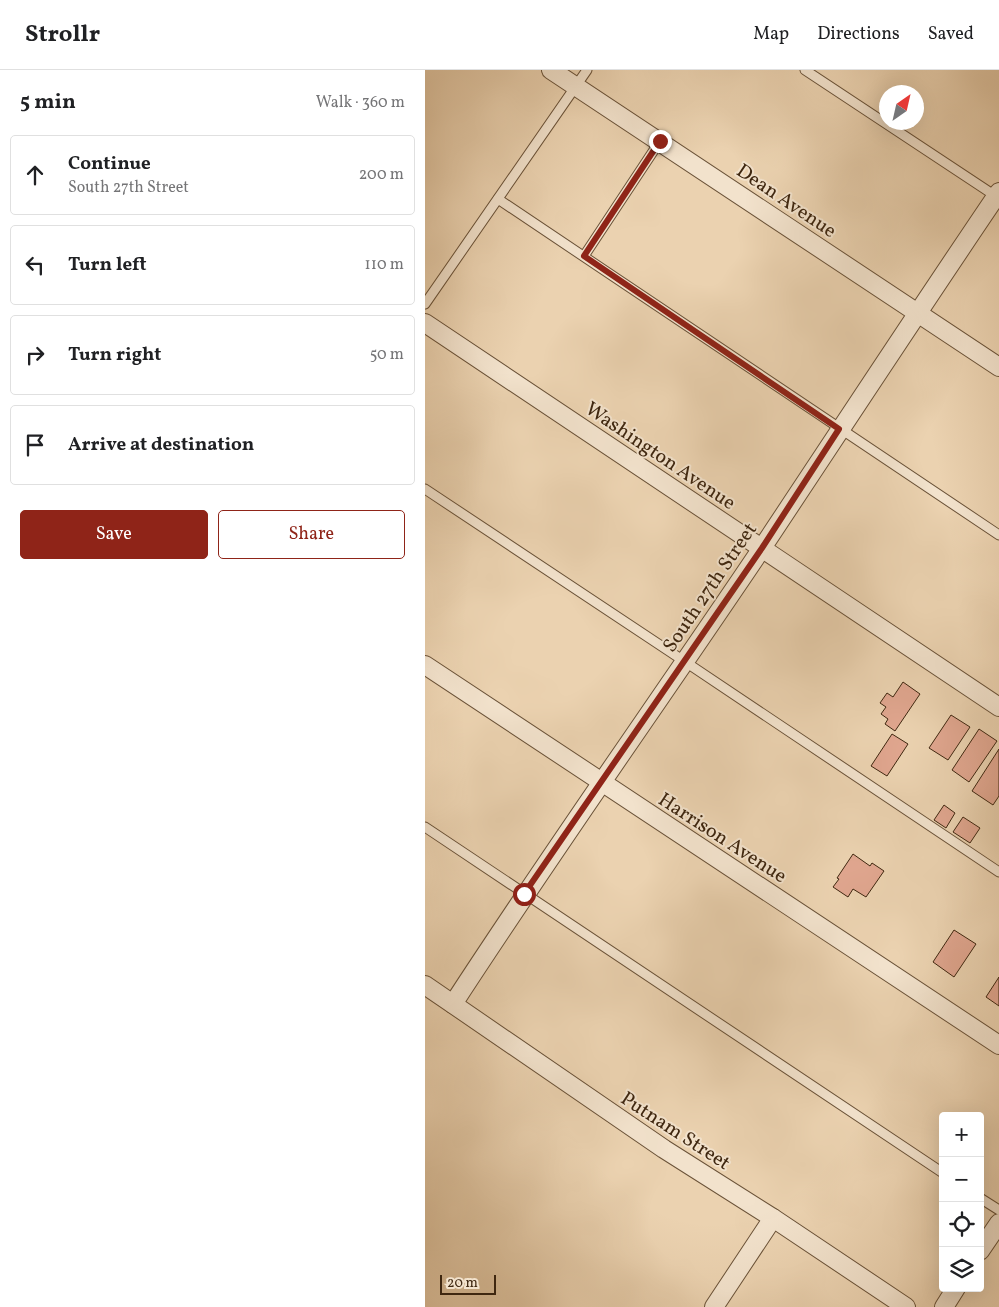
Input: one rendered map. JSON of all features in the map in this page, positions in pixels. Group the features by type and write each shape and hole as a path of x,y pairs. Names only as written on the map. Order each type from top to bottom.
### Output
{"street":[{"name":"Dean Avenue","path":"551,70 999,367"},
{"name":"South 27th Street","path":"453,1004 524,894 762,548 917,312 998,196"},
{"name":"Washington Avenue","path":"425,323 999,707"},
{"name":"Harrison Avenue","path":"425,665 999,1045"},
{"name":"Putnam Street","path":"425,985 664,1149 773,1218 906,1307"},
{"path":"714,1307 773,1218"},
{"path":"983,1247 999,1223"},
{"path":"944,1307 953,1292"}],"lane":[{"path":"425,304 587,70"},
{"path":"805,70 998,196"},
{"path":"584,256 660,141"},
{"path":"498,199 999,535"},
{"path":"425,489 999,872"},
{"path":"425,827 939,1170"},
{"path":"984,1201 999,1210"}],"building":[{"path":"903,682 920,694 895,731 885,724 888,719 881,714 886,707 880,703 887,693 893,697"},
{"path":"951,715 970,727 948,760 929,748"},
{"path":"979,729 997,741 969,782 952,770"},
{"path":"892,734 908,744 887,776 871,766"},
{"path":"999,749 999,796 993,805 972,791"},
{"path":"944,805 955,813 946,828 934,820"},
{"path":"963,817 980,828 970,843 953,832"},
{"path":"853,854 870,866 872,863 884,871 866,897 853,889 848,897 833,887"},
{"path":"954,930 976,944 954,977 933,962"},
{"path":"999,977 999,1006 986,997"}],"route":[{"path":"524,894 762,548 839,429 584,256 660,141"}]}
